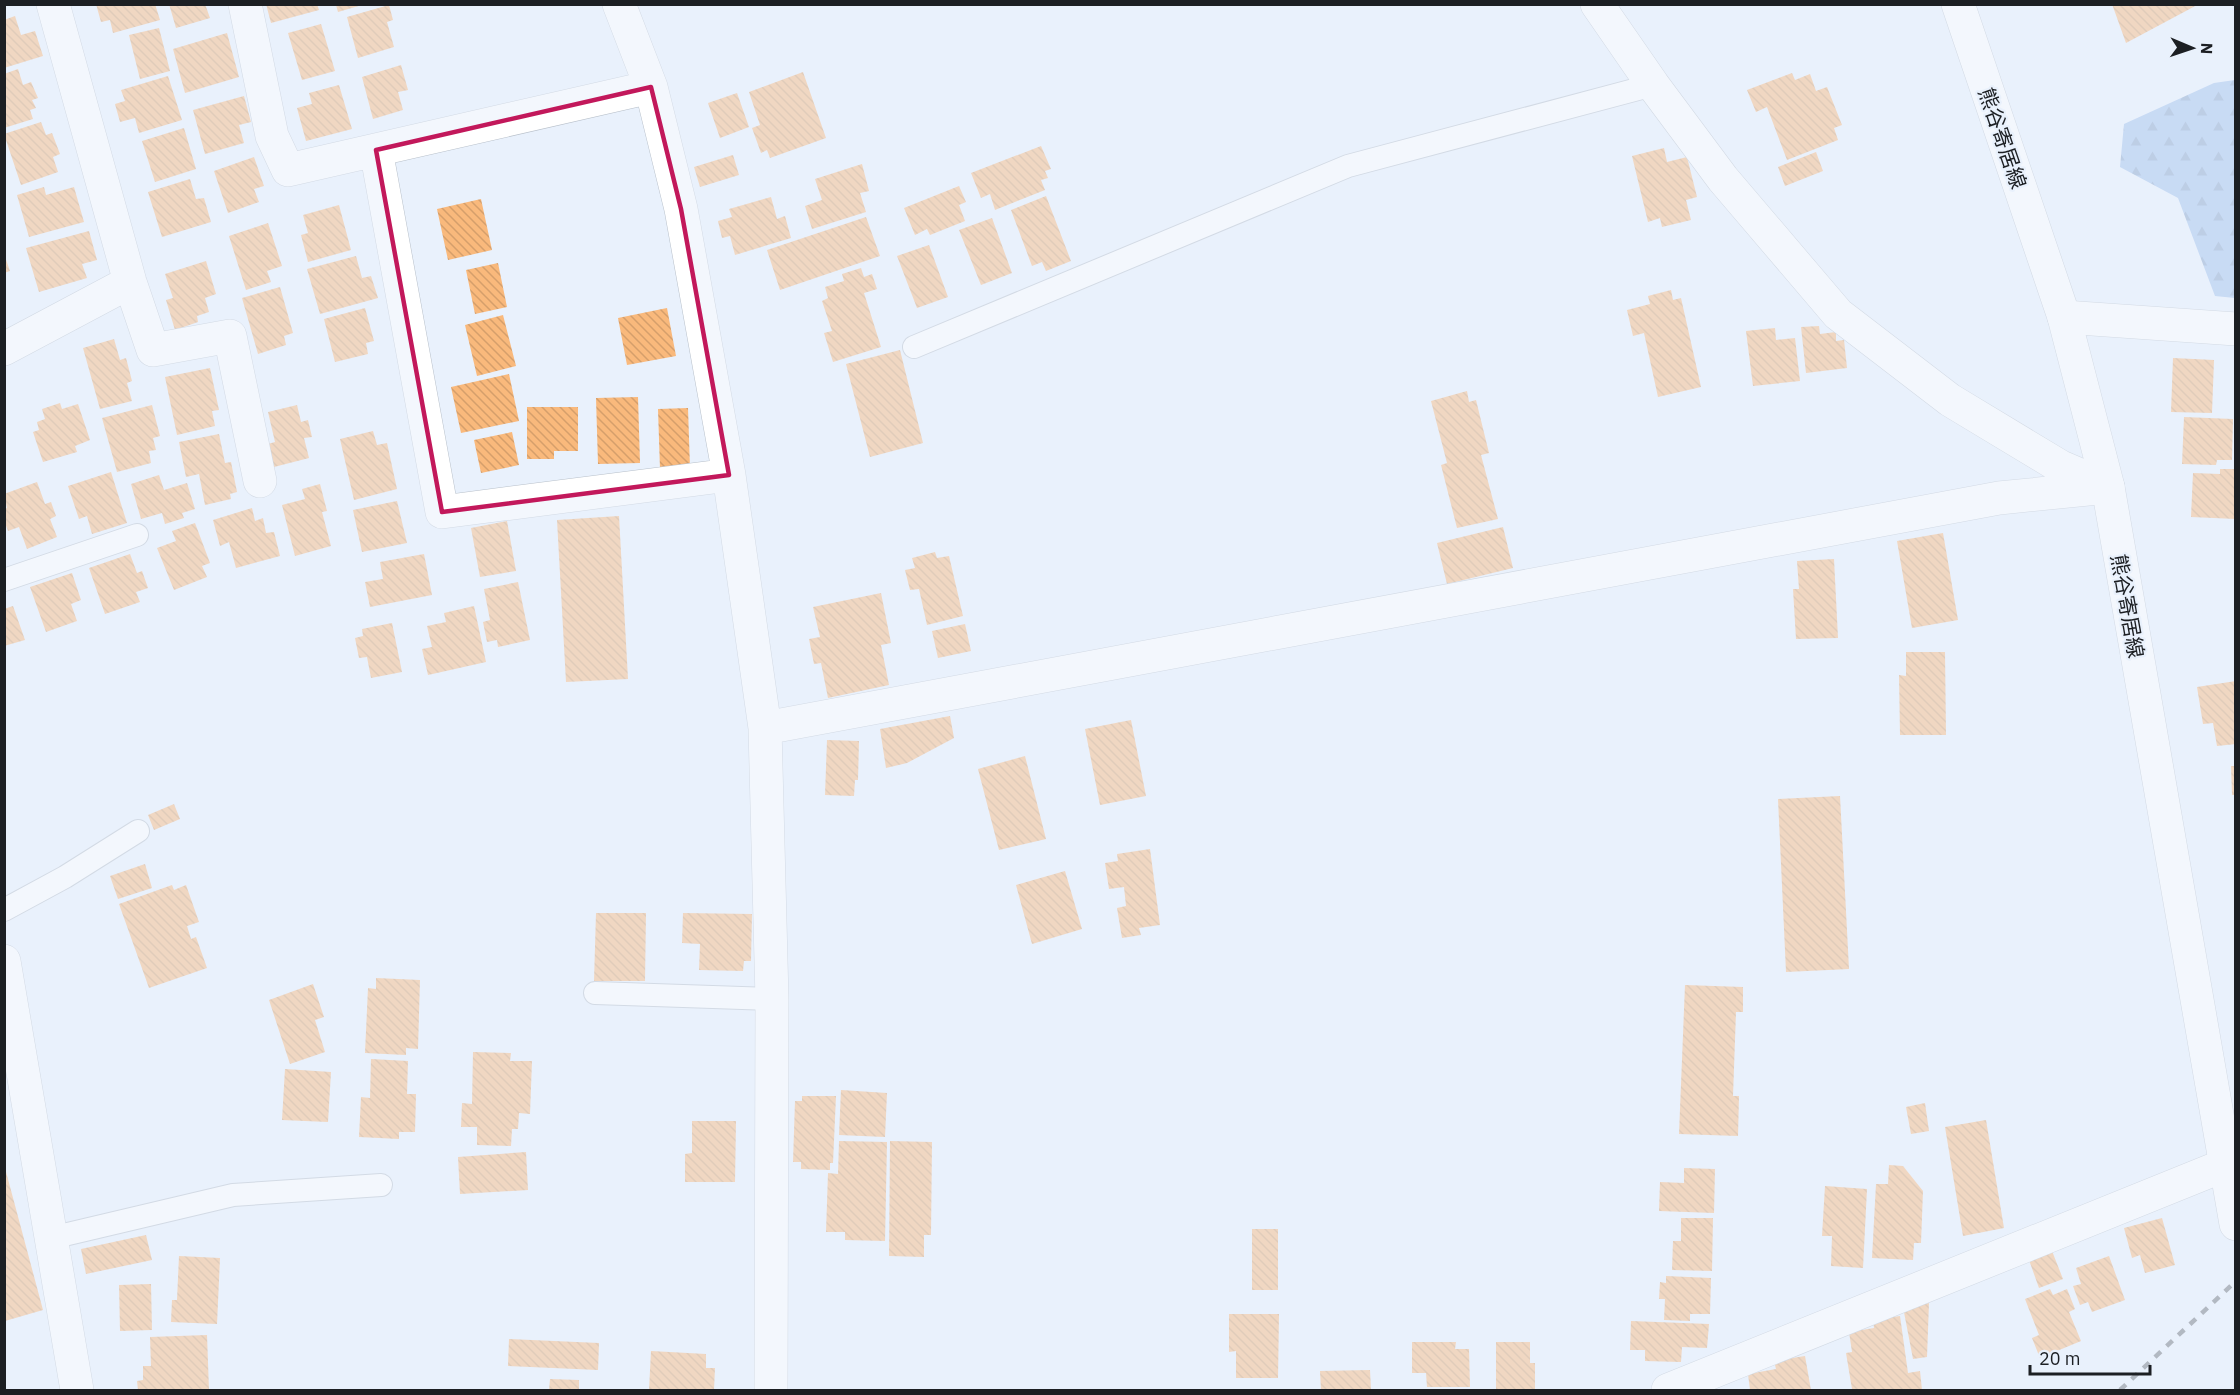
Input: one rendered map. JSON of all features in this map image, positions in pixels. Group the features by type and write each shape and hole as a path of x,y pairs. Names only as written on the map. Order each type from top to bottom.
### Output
{"street":[{"path":"53,4 130,282 153,350 231,336 260,481"},
{"path":"246,4 272,136 288,170 651,87"},
{"path":"619,4 651,87 681,209 729,476 765,728 772,999 771,1390"},
{"path":"1597,4 1653,86 1723,179 1838,314 1950,400 2061,467 2108,487"},
{"name":"熊谷寄居線","path":"1958,4 2064,317 2108,487 2234,1213"},
{"path":"376,150 442,512 729,476"},
{"path":"4,349 130,282"},
{"path":"2064,317 2235,329"},
{"path":"765,728 1999,498 2108,487"},
{"path":"4,961 77,1390"},
{"path":"1668,1390 2225,1165"}],"lane":[{"path":"914,347 1348,166 1653,86"},
{"path":"4,580 137,535"},
{"path":"4,910 65,877 138,831"},
{"path":"595,993 772,999"},
{"path":"51,1238 232,1195 381,1185"}],"highlighted area":[{"path":"651,87 681,209 729,475 442,512 376,150"}],"green space":[{"path":"2236,80 2235,298 2215,296 2178,198 2120,167 2124,124 2214,83"}],"building":[{"path":"96,4 155,4 160,20 113,33 110,20 101,22"},
{"path":"169,4 205,4 210,18 176,28"},
{"path":"266,4 317,4 319,10 271,23"},
{"path":"2112,4 2199,4 2126,43"},
{"path":"336,5 362,5 338,12"},
{"path":"389,5 393,20 387,22 394,47 358,58 347,17"},
{"path":"15,16 21,35 35,31 43,56 4,68 4,20"},
{"path":"321,24 335,71 302,80 288,33"},
{"path":"159,28 170,71 140,79 129,35"},
{"path":"227,33 239,77 185,93 173,49"},
{"path":"401,65 408,90 398,92 403,110 373,119 362,77"},
{"path":"18,69 23,85 31,82 38,98 32,100 36,108 30,110 33,119 4,128 4,74"},
{"path":"803,72 826,138 770,158 767,150 761,153 752,128 760,125 749,92"},
{"path":"1792,73 1795,80 1810,74 1816,91 1827,87 1842,125 1834,128 1838,140 1787,160 1767,107 1756,112 1747,90"},
{"path":"168,76 182,120 139,133 135,118 120,122 115,104 125,101 121,90"},
{"path":"339,85 352,129 306,141 297,108 312,104 309,93"},
{"path":"737,93 749,127 720,138 708,103"},
{"path":"244,96 251,122 239,125 244,143 205,154 193,110"},
{"path":"41,122 46,135 52,133 60,154 53,157 58,172 21,185 4,134"},
{"path":"184,128 196,169 155,182 142,141"},
{"path":"1041,146 1051,169 1045,171 1048,178 1041,180 1045,190 995,210 990,194 981,198 971,173"},
{"path":"1664,148 1667,162 1687,157 1697,197 1686,200 1691,220 1662,227 1660,218 1648,222 1632,156"},
{"path":"1816,152 1823,171 1785,186 1778,167"},
{"path":"733,155 739,175 700,187 694,167"},
{"path":"254,157 264,186 254,189 259,202 228,213 214,171"},
{"path":"862,164 869,191 860,193 866,212 812,229 805,206 822,200 815,179"},
{"path":"190,179 196,199 204,198 211,222 162,237 148,192"},
{"path":"959,186 966,202 959,205 965,221 930,235 927,229 915,235 904,208"},
{"path":"44,187 46,195 74,187 84,222 29,237 17,195"},
{"path":"1046,196 1071,261 1046,271 1042,262 1032,266 1011,210"},
{"path":"771,197 777,219 785,216 791,238 735,255 730,236 722,238 718,221 732,217 729,209"},
{"path":"481,199 492,250 448,260 437,209"},
{"path":"339,205 351,250 308,262 301,235 308,233 303,215"},
{"path":"866,217 880,256 780,290 767,250"},
{"path":"992,218 1012,273 981,285 959,230"},
{"path":"268,223 282,266 267,271 271,282 246,290 229,236"},
{"path":"89,231 97,260 82,264 87,278 39,292 26,248"},
{"path":"929,245 948,297 917,308 897,256"},
{"path":"4,254 10,271 4,273"},
{"path":"356,256 362,278 371,276 378,298 320,314 307,269"},
{"path":"206,261 216,294 205,298 209,312 197,316 198,322 175,330 166,300 173,298 165,274"},
{"path":"498,263 507,307 475,314 466,270"},
{"path":"861,268 864,277 872,274 877,289 864,293 881,347 833,362 824,333 832,331 822,301 828,298 825,287 844,281 842,274"},
{"path":"280,287 293,333 284,336 286,345 258,354 242,298"},
{"path":"1671,290 1673,300 1681,298 1701,387 1658,397 1644,333 1633,336 1627,310 1650,304 1648,296"},
{"path":"365,308 374,341 366,343 368,354 335,362 324,319"},
{"path":"667,308 676,356 627,365 618,318"},
{"path":"503,315 516,366 477,376 465,325"},
{"path":"1819,326 1820,334 1836,332 1836,341 1844,340 1847,368 1806,373 1801,327"},
{"path":"1775,328 1776,340 1795,338 1800,381 1753,386 1746,331"},
{"path":"114,339 120,360 126,358 132,381 127,383 132,401 100,409 83,348"},
{"path":"900,350 923,443 870,457 846,364"},
{"path":"2173,358 2214,360 2212,413 2171,412"},
{"path":"210,368 219,410 212,411 215,426 177,435 165,377"},
{"path":"509,374 519,421 461,433 451,387"},
{"path":"1467,391 1469,402 1476,400 1489,453 1481,455 1498,519 1457,528 1441,465 1447,463 1431,401"},
{"path":"638,397 640,463 598,464 596,398"},
{"path":"60,403 62,409 78,404 90,440 75,446 77,452 43,462 33,432 39,430 37,422 45,419 42,409"},
{"path":"152,405 160,436 153,438 156,450 149,451 151,463 117,472 102,418"},
{"path":"297,405 301,422 308,420 312,437 304,438 309,458 274,467 268,444 275,442 268,412"},
{"path":"527,407 578,407 578,451 554,451 554,459 527,459"},
{"path":"688,408 690,468 660,469 658,409"},
{"path":"2184,417 2233,419 2232,460 2217,460 2216,465 2182,464"},
{"path":"373,431 377,445 387,443 397,489 354,500 340,439"},
{"path":"512,432 519,465 481,473 474,440"},
{"path":"219,434 225,463 231,462 237,492 230,494 231,499 205,505 199,474 186,477 179,442"},
{"path":"2220,469 2236,469 2236,519 2191,517 2193,473 2220,474"},
{"path":"111,472 127,523 92,534 87,516 79,519 68,486"},
{"path":"159,475 164,490 187,483 195,509 182,513 184,518 165,524 162,513 141,519 131,484"},
{"path":"37,482 45,504 51,502 56,516 50,519 57,537 27,549 19,527 8,531 4,520 4,509 7,508 4,494"},
{"path":"320,484 327,511 322,512 331,546 295,556 282,505 305,499 302,489"},
{"path":"397,501 407,543 362,552 353,510"},
{"path":"252,508 255,521 263,518 266,533 274,532 280,556 236,568 229,542 220,546 213,520"},
{"path":"619,516 628,679 566,682 557,520"},
{"path":"507,521 516,571 480,577 471,528"},
{"path":"195,523 210,563 202,566 207,577 174,590 157,548 176,541 172,531"},
{"path":"1503,527 1513,568 1447,584 1437,543"},
{"path":"1943,533 1958,620 1912,628 1897,541"},
{"path":"935,552 937,558 949,556 963,616 927,625 919,589 910,590 905,570 915,568 912,558"},
{"path":"130,554 137,573 142,571 148,588 136,592 140,602 105,614 89,568"},
{"path":"424,554 432,595 370,607 365,582 383,579 380,562"},
{"path":"1834,559 1838,638 1796,639 1793,589 1799,589 1797,561"},
{"path":"72,573 81,600 71,604 77,621 46,632 30,587"},
{"path":"518,582 530,640 498,647 497,640 487,642 483,622 490,620 484,589"},
{"path":"881,593 891,643 881,645 889,685 828,698 821,663 814,664 809,639 820,637 813,607"},
{"path":"13,606 25,640 4,646 4,609"},
{"path":"474,606 486,662 428,675 422,649 432,647 427,626 446,622 444,613"},
{"path":"392,623 402,672 371,678 367,657 359,658 355,638 363,636 362,629"},
{"path":"965,624 971,651 938,658 932,631"},
{"path":"1906,652 1945,652 1946,735 1900,735 1899,675 1906,676"},
{"path":"2236,681 2236,744 2217,746 2213,723 2203,724 2197,687"},
{"path":"950,716 954,738 907,763 886,768 880,729"},
{"path":"1131,720 1146,796 1100,805 1085,729"},
{"path":"827,740 859,741 858,780 855,780 854,796 825,795"},
{"path":"1025,756 1046,839 999,850 978,769"},
{"path":"2231,766 2236,766 2236,795 2232,795"},
{"path":"1840,796 1849,969 1786,972 1778,799"},
{"path":"174,804 180,819 154,830 148,815"},
{"path":"1150,849 1160,925 1139,928 1141,935 1122,938 1117,908 1126,906 1124,887 1109,889 1105,863 1118,861 1117,854"},
{"path":"145,864 152,888 118,899 110,876"},
{"path":"1065,871 1082,929 1032,944 1016,885"},
{"path":"172,885 174,890 186,885 199,922 187,926 191,939 196,937 207,968 149,988 119,904"},
{"path":"596,913 646,913 645,981 594,981"},
{"path":"683,913 752,914 751,961 744,961 743,971 699,970 700,944 682,943"},
{"path":"376,978 420,980 418,1049 406,1048 406,1055 365,1053 368,988 376,989"},
{"path":"313,984 324,1017 315,1020 325,1052 290,1064 269,1000"},
{"path":"1685,985 1743,987 1743,1012 1736,1012 1733,1096 1739,1096 1738,1136 1679,1134"},
{"path":"473,1052 511,1053 510,1061 532,1061 530,1114 519,1113 518,1129 512,1129 511,1146 477,1145 477,1127 461,1127 462,1103 472,1104"},
{"path":"371,1059 408,1061 407,1094 416,1094 415,1132 399,1132 399,1139 359,1137 361,1097 370,1098"},
{"path":"285,1069 331,1072 328,1122 282,1120"},
{"path":"841,1090 887,1093 885,1137 839,1135"},
{"path":"802,1096 836,1096 833,1163 830,1163 830,1170 801,1169 801,1162 793,1162 795,1101 802,1101"},
{"path":"1925,1103 1929,1131 1911,1134 1906,1107"},
{"path":"1986,1120 2004,1228 1963,1236 1945,1127"},
{"path":"692,1121 736,1121 735,1182 685,1182 685,1154 692,1153"},
{"path":"839,1141 887,1142 885,1241 845,1240 845,1232 826,1232 828,1173 838,1174"},
{"path":"890,1141 932,1142 931,1235 924,1235 924,1257 889,1256"},
{"path":"526,1152 528,1190 460,1194 458,1157"},
{"path":"1889,1165 1903,1166 1923,1191 1921,1243 1914,1243 1913,1260 1872,1258 1876,1184 1888,1184"},
{"path":"5,1168 43,1310 5,1321"},
{"path":"1684,1168 1715,1169 1714,1213 1659,1211 1660,1182 1684,1183"},
{"path":"1825,1186 1867,1189 1863,1268 1831,1266 1832,1236 1822,1236"},
{"path":"1681,1218 1713,1218 1712,1271 1672,1270 1673,1241 1681,1241"},
{"path":"2162,1218 2175,1265 2145,1273 2140,1255 2132,1258 2124,1228"},
{"path":"1252,1229 1278,1229 1278,1290 1252,1290"},
{"path":"146,1235 152,1260 86,1274 81,1249"},
{"path":"2052,1251 2063,1279 2039,1288 2029,1260"},
{"path":"179,1256 220,1258 217,1324 171,1322 172,1300 177,1300"},
{"path":"2109,1256 2125,1300 2092,1312 2088,1302 2080,1305 2073,1286 2081,1284 2076,1268"},
{"path":"1666,1276 1711,1278 1710,1314 1690,1314 1690,1321 1664,1320 1665,1299 1659,1299 1660,1282 1666,1283"},
{"path":"151,1284 152,1330 120,1331 119,1285"},
{"path":"2050,1289 2053,1295 2067,1289 2075,1309 2069,1312 2081,1341 2040,1358 2032,1338 2039,1335 2025,1299"},
{"path":"1929,1303 1927,1357 1913,1359 1903,1307"},
{"path":"1229,1314 1279,1314 1278,1378 1236,1378 1236,1351 1229,1352"},
{"path":"1900,1316 1908,1373 1920,1371 1922,1390 1852,1389 1846,1353 1852,1352 1849,1332 1874,1328 1873,1320"},
{"path":"1631,1321 1709,1324 1707,1348 1682,1347 1681,1362 1645,1361 1645,1350 1630,1350"},
{"path":"207,1335 209,1390 138,1390 137,1381 143,1380 143,1366 151,1366 150,1337"},
{"path":"509,1339 599,1343 598,1370 508,1366"},
{"path":"1412,1342 1456,1342 1455,1349 1469,1349 1470,1387 1427,1387 1426,1373 1412,1373"},
{"path":"1496,1342 1530,1342 1530,1363 1535,1363 1535,1390 1496,1390"},
{"path":"651,1351 706,1354 706,1368 715,1368 714,1390 649,1390"},
{"path":"1805,1356 1811,1390 1750,1390 1748,1374 1776,1369 1774,1361"},
{"path":"1370,1370 1371,1390 1321,1390 1320,1371"},
{"path":"550,1379 579,1380 579,1390 549,1390"}],"railway":[{"path":"2120,1390 2236,1281"}]}
